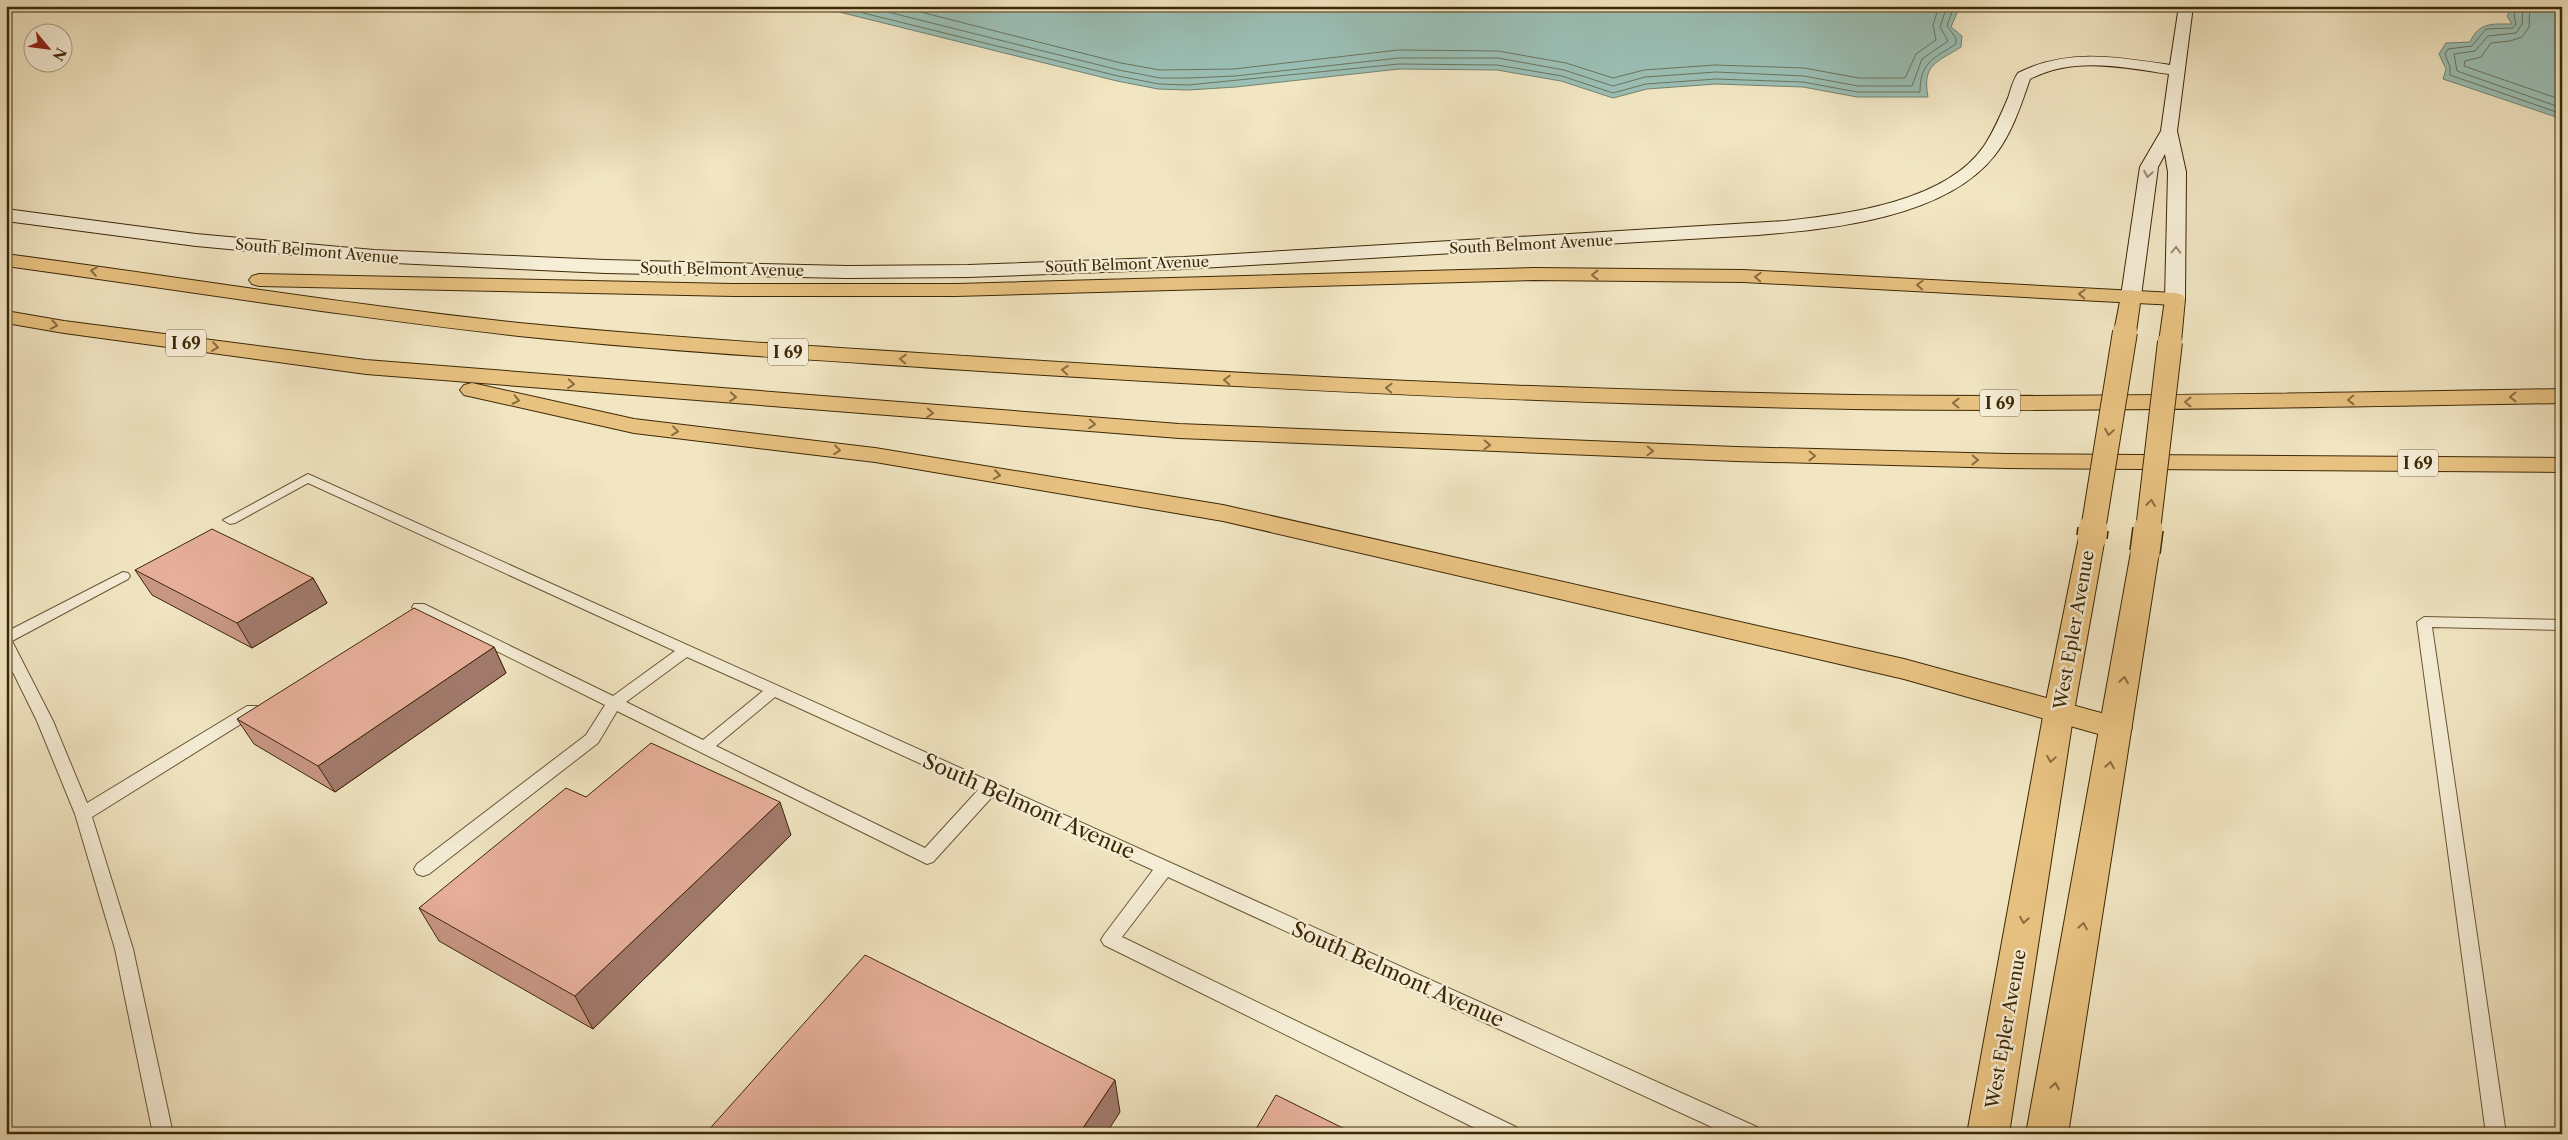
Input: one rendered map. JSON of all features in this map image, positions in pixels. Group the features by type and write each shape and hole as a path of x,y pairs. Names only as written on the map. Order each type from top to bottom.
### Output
{"main road":[{"name":"I 69","path":"6,260 398,316 536,330 724,347 1179,378 1438,390 1730,399 1984,403 2562,396"},
{"path":"142,278 732,290 956,290 1524,275 1733,276 2174,299"},
{"name":"West Epler Avenue","path":"1988,1134 2059,711 2092,537 2131,296"},
{"name":"West Epler Avenue","path":"2047,1134 2145,552 2174,299"},
{"name":"I 69","path":"6,317 64,327 366,367 842,406 1199,432 1736,454 2007,461 2274,461 2562,465"},
{"path":"366,367 634,426 875,455 1223,513 1904,669 2116,728"},
{"path":"2274,461 2562,453"}],"street":[{"name":"West Epler Avenue","path":"2174,299 2177,172 2169,131 2186,6"},
{"name":"South Belmont Avenue","path":"6,215 46,222 236,245 384,258 666,270 899,272 1190,263 1651,237 1813,224 1868,213 1917,199 1952,183 1974,168 1994,148 2023,76 2042,67 2065,62 2097,61 2177,71"},
{"name":"West Epler Avenue","path":"2131,296 2149,167 2169,131"}],"lane":[{"name":"South Belmont Avenue","path":"230,520 308,478 1738,1131"},
{"path":"6,638 123,576"},
{"path":"419,607 926,857 990,788"},
{"path":"2496,1134 2424,622 2562,625"},
{"path":"6,643 45,721 83,814 124,949 163,1134"},
{"path":"423,869 592,740 614,703 686,650"},
{"path":"704,748 774,690"},
{"path":"83,814 252,710"},
{"path":"1165,868 1110,940 1509,1134"}],"water":[{"path":"815,6 1960,6 1951,27 1962,36 1961,47 1938,61 1929,71 1927,78 1928,97 1857,97 1803,87 1716,84 1647,89 1613,98 1561,81 1497,70 1399,69 1236,87 1188,90 1158,89 1117,81"},
{"path":"2507,6 2562,6 2562,119 2443,79 2446,69 2439,54 2446,43 2470,42 2474,35 2482,28 2492,24 2512,24 2507,16 2512,8"}],"building":[{"path":"212,529 313,578 237,623 135,570"},
{"path":"414,608 494,647 318,766 237,719"},
{"path":"651,743 780,802 575,996 419,908 566,788 586,797"},
{"path":"865,955 1115,1080 1079,1134 705,1134"},
{"path":"1276,1095 1355,1134 1253,1134"}]}
